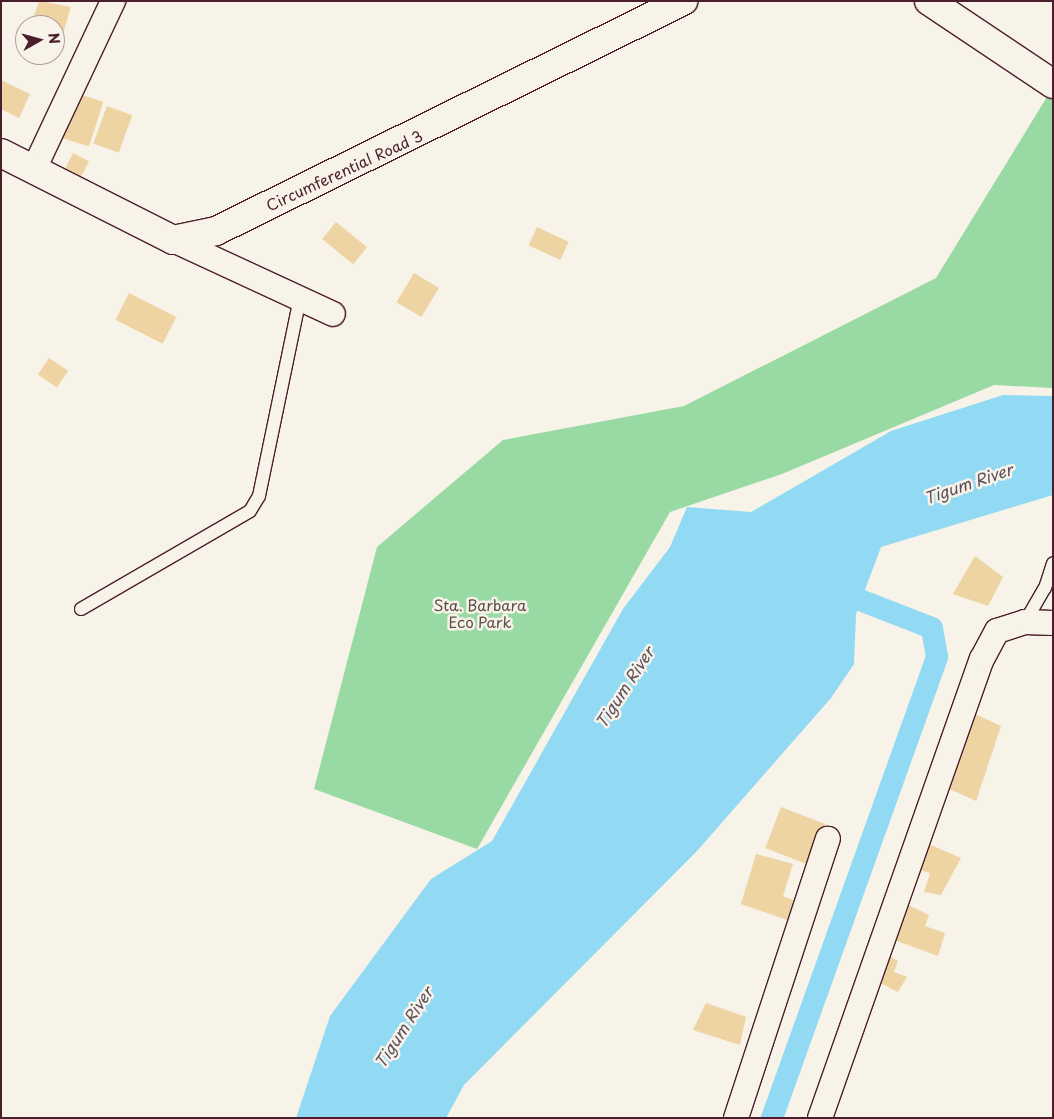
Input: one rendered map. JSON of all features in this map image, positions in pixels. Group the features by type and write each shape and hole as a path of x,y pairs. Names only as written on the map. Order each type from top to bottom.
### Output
{"main road":[{"name":"Circumferential Road 3","path":"173,240 216,231 683,1"},
{"path":"929,1 1053,84"},
{"path":"1,153 173,240"}],"street":[{"path":"34,169 113,1"},
{"path":"173,240 333,314"},
{"path":"820,1118 982,659 997,631 1025,622 1053,623"},
{"path":"736,1118 828,840"}],"lane":[{"path":"81,609 250,511 259,496 300,298"},
{"path":"1025,622 1045,588 1053,563"}],"green space":[{"name":"Sta. Barbara Eco Park","path":"1053,87 1053,388 994,385 782,474 670,512 477,849 314,789 377,547 503,440 684,406 936,278"}],"water":[{"name":"Tigum River","path":"1003,395 1053,396 1053,495 881,547 856,614 854,664 831,698 697,851 464,1085 446,1118 296,1118 330,1016 431,879 492,841 623,609 670,547 687,507 751,512 891,431"}],"building":[{"path":"39,1 71,7 65,27 65,15 34,15"},
{"path":"1,80 30,94 19,118 1,109"},
{"path":"73,92 103,102 89,147 58,137"},
{"path":"107,106 132,115 119,153 93,144"},
{"path":"73,153 89,161 81,176 65,168"},
{"path":"336,222 367,247 353,264 322,239"},
{"path":"537,227 569,242 560,260 529,245"},
{"path":"414,273 439,288 421,317 396,302"},
{"path":"129,293 176,317 163,344 115,320"},
{"path":"49,358 68,371 57,387 38,375"},
{"path":"975,556 1003,577 988,606 953,594"},
{"path":"975,714 1001,726 976,801 945,787"},
{"path":"781,807 826,824 810,865 765,848"},
{"path":"924,842 961,858 941,895 924,892 930,873 916,869"},
{"path":"756,854 793,864 783,896 793,900 790,921 741,904"},
{"path":"902,902 929,915 925,926 945,933 938,956 886,937"},
{"path":"882,952 898,961 894,972 907,977 898,992 872,979"},
{"path":"706,1003 746,1017 740,1045 693,1030"}],"waterway":[{"path":"772,1118 937,657 932,628 832,589"}]}
